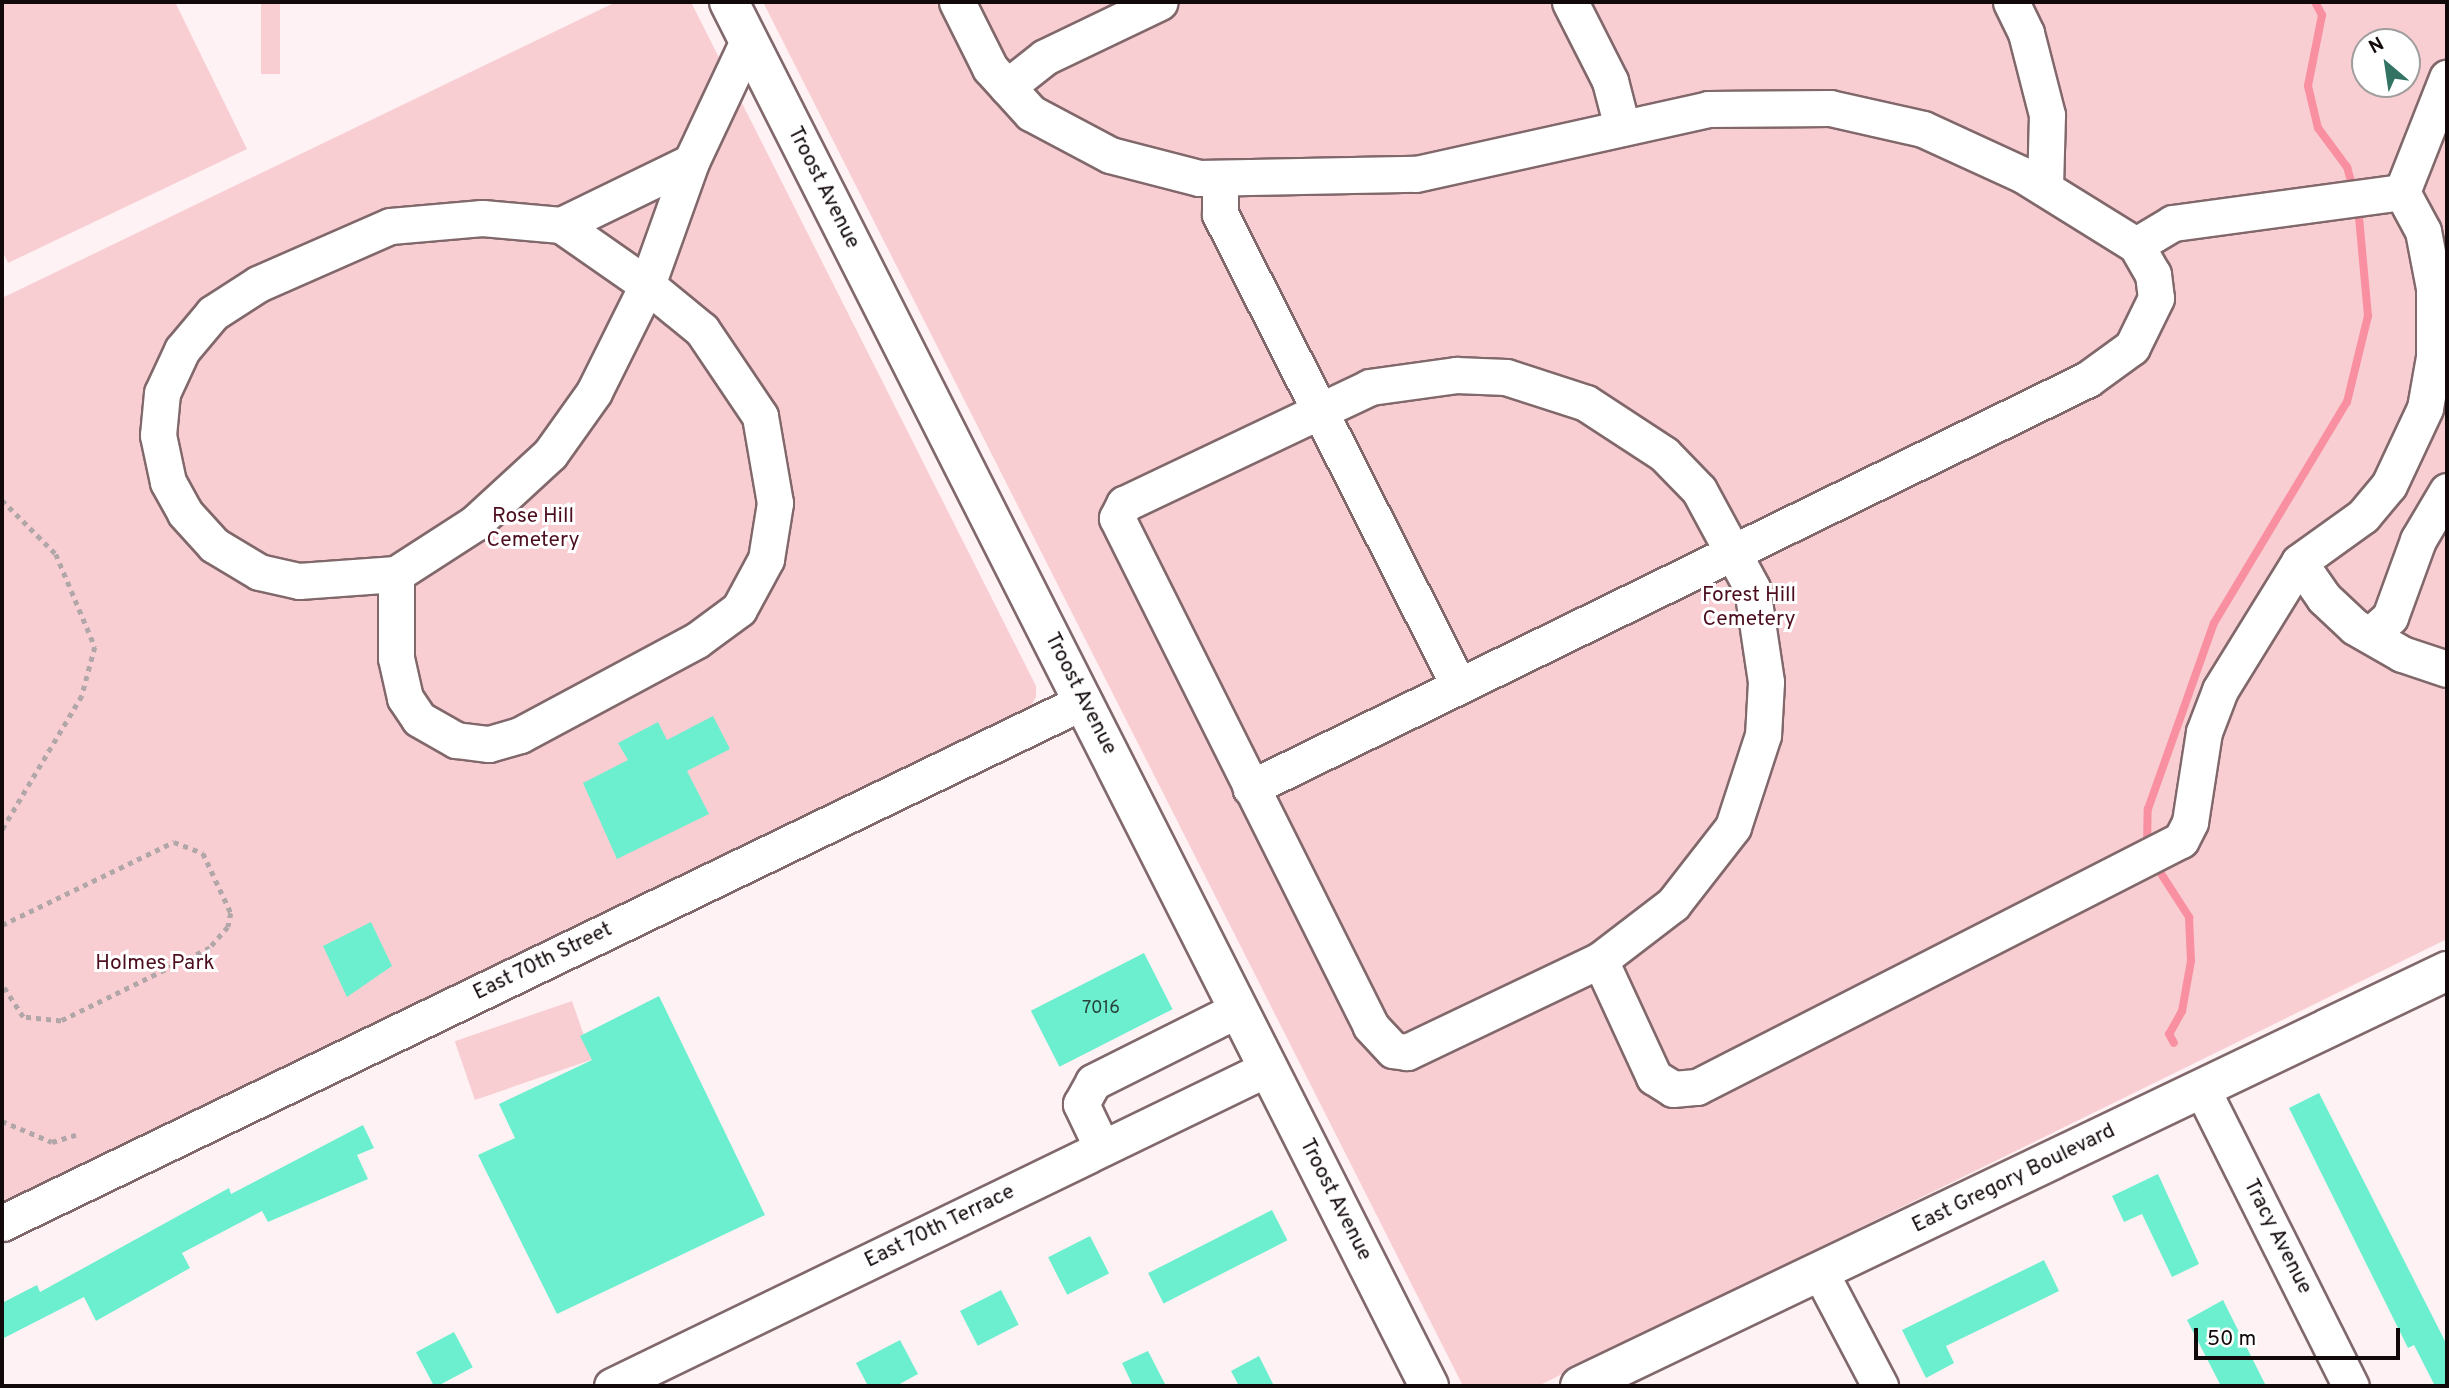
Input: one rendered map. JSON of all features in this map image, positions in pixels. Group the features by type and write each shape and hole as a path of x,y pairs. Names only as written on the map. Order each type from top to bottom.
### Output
{"main road":[{"name":"Troost Avenue","path":"729,2 1429,1386"},
{"name":"East Gregory Boulevard","path":"1580,1386 2447,971"}],"street":[{"path":"957,2 1007,87 1064,136 1156,168 1220,179 1416,174 1708,109 1830,108 1923,129 2045,188 2136,245 2153,274 2156,298 2133,347 2115,363 1250,788"},
{"path":"1007,87 1045,57 1160,2"},
{"path":"1570,2 1610,81 1622,127"},
{"path":"2011,2 2026,33 2047,116 2045,188"},
{"path":"396,573 396,658 405,698 419,719 456,740 489,744 520,735 697,640 739,609 766,559 775,503 760,416 702,330 647,285 561,225 482,218 390,226 258,284 213,313 182,349 162,393 158,435 168,482 214,545 259,572 299,581 396,573 475,523 550,454 594,392 647,285 691,162 748,41"},
{"path":"2393,193 2447,78"},
{"path":"561,225 691,162"},
{"path":"1220,179 1220,214 1459,686"},
{"path":"2136,245 2173,223 2393,193"},
{"path":"1600,960 1654,1077 1672,1089 1697,1087 2166,851 2190,822 2204,732 2220,690 2299,562 2363,516 2389,485 2425,408 2434,357 2434,288 2423,232 2393,193"},
{"path":"1456,375 1548,388 1624,423 1664,454 1699,490 1736,551 1752,588 1766,682 1751,783 1733,827 1673,904 1600,960 1407,1052 1393,1049 1371,1026 1117,518 1124,504 1318,409 1370,387 1456,375"},
{"path":"2370,635 2390,617 2418,540 2447,491"},
{"path":"2299,562 2324,598 2370,635 2447,669"},
{"name":"East 70th Street","path":"2,1223 1084,701"},
{"path":"1102,1148 1082,1104 1093,1083 1239,1009"},
{"name":"East 70th Terrace","path":"612,1386 1268,1068"},
{"name":"Tracy Avenue","path":"2202,1088 2351,1386"},
{"path":"1821,1272 1880,1386"}],"path":[{"path":"2,500 56,554 95,646 82,696 2,830"},
{"path":"2,925 153,847 190,844 203,853 225,894 228,927 210,948 44,1024 18,1013 2,985"},
{"path":"2,1121 52,1142 78,1134"}],"green space":[{"path":"2,2 175,2 247,149 8,263 2,250"},
{"path":"261,2 280,2 280,74 261,74"},
{"name":"Rose Hill Cemetery","path":"616,2 691,2 1036,686 1036,697 1029,709 2,1208 2,298"},
{"name":"Forest Hill Cemetery","path":"763,2 2447,2 2447,939 1538,1386 1463,1386"},
{"path":"572,1001 592,1060 475,1100 455,1041"}],"building":[{"path":"713,716 730,749 687,771 709,814 617,859 583,783 628,760 618,743 658,722 667,740"},
{"path":"371,922 392,966 347,997 323,946"},
{"path":"1144,953 1173,1009 1059,1067 1031,1011"},
{"path":"659,996 765,1215 557,1314 478,1155 515,1138 499,1104 592,1060 580,1036"},
{"path":"2319,1093 2447,1345 2447,1386 2435,1386 2414,1345 2408,1348 2289,1108"},
{"path":"363,1125 374,1148 357,1155 368,1179 268,1222 262,1211 182,1253 190,1268 96,1321 84,1297 2,1339 2,1303 37,1285 40,1292 229,1188 231,1194"},
{"path":"2158,1174 2199,1264 2172,1277 2142,1214 2124,1222 2112,1196"},
{"path":"1272,1210 1287,1240 1164,1303 1148,1273"},
{"path":"1090,1236 1109,1273 1067,1295 1048,1257"},
{"path":"2044,1260 2059,1291 1946,1346 1954,1363 1926,1378 1902,1330"},
{"path":"1001,1290 1019,1325 978,1346 960,1311"},
{"path":"2223,1300 2266,1386 2221,1386 2187,1320"},
{"path":"454,1332 473,1367 434,1386 416,1352"},
{"path":"900,1340 918,1374 896,1386 868,1386 856,1363"},
{"path":"1148,1351 1166,1386 1133,1386 1122,1363"},
{"path":"1259,1356 1274,1386 1239,1386 1231,1371"}],"waterway":[{"path":"2315,2 2322,15 2308,86 2318,128 2347,167 2354,191"},
{"path":"2147,848 2148,809 2214,623 2347,402 2368,316 2358,206"},
{"path":"2160,872 2189,917 2191,961 2182,1011 2169,1034 2174,1043"}],"park label":[{"name":"Holmes Park","path":"155,964"}]}
